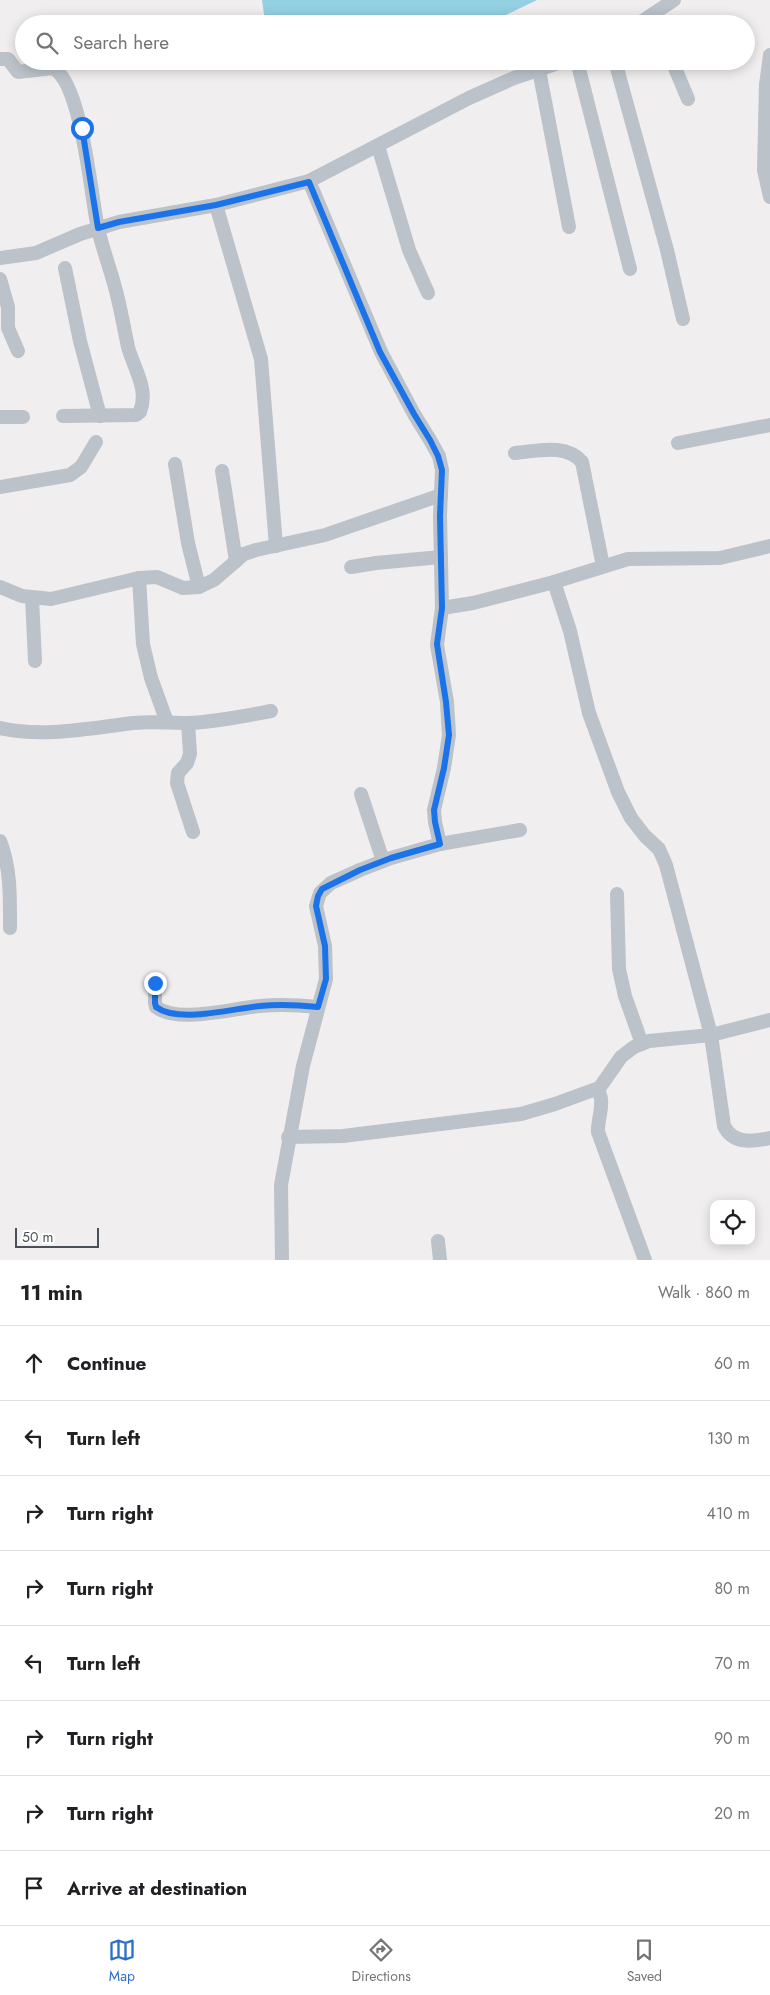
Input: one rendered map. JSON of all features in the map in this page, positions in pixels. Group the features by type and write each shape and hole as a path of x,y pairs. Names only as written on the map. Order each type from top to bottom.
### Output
{"street":[{"path":"658,15 674,0"},
{"path":"770,55 766,85 764,170 770,197"},
{"path":"0,59 8,59 15,68"},
{"path":"16,70 18,72 36,70"},
{"path":"56,70 63,76 82,128 98,228 117,293 130,354 142,384 140,412 136,415 64,416"},
{"path":"0,258 36,253 98,228 119,222 216,205 309,182 469,98 514,78 539,70 569,227"},
{"path":"579,70 630,269"},
{"path":"618,70 667,250 683,318"},
{"path":"676,70 688,98"},
{"path":"378,146 409,250 428,293"},
{"path":"309,182 380,352 438,456 442,470 442,608 437,644 449,735 444,768 434,810 440,844"},
{"path":"216,205 261,359 276,546"},
{"path":"65,268 80,341 100,416"},
{"path":"0,279 8,307 8,328 18,351"},
{"path":"0,417 23,417"},
{"path":"678,443 770,425"},
{"path":"0,487 70,475 81,466 96,442"},
{"path":"515,453 565,450 576,454 582,462 603,566"},
{"path":"174,464 188,544 199,587"},
{"path":"222,471 236,561"},
{"path":"0,587 22,596 51,599 139,578 157,577 183,588 199,587 214,580 244,554 325,535 441,495"},
{"path":"442,608 473,603 554,582 628,558 720,558 770,546"},
{"path":"351,567 441,557"},
{"path":"139,578 143,644 151,678 167,722"},
{"path":"554,582 570,631 589,713 618,792 631,818 645,836 659,849 666,865 711,1035 724,1126 727,1132 738,1140 758,1141 770,1138"},
{"path":"32,598 35,661"},
{"path":"0,728 10,731 54,732 97,729 144,722 188,723 271,711"},
{"path":"188,723 190,754 187,763 178,774 177,783 193,832"},
{"path":"361,794 383,861"},
{"path":"282,1260 281,1185 288,1137 303,1066 326,979 325,946 316,906 318,896 322,889 331,883 383,861 440,844 520,830"},
{"path":"0,841 4,851 8,876 10,928"},
{"path":"617,894 619,970 625,996 642,1044"},
{"path":"155,983 156,1007 168,1012 190,1015 260,1006 318,1007"},
{"path":"598,1090 621,1057 634,1047 649,1041 711,1035 770,1020"},
{"path":"288,1137 343,1136 521,1114 592,1090 598,1090"},
{"path":"598,1090 601,1105 597,1124 598,1132 645,1260"},
{"path":"438,1241 440,1260"}],"water":[{"path":"262,0 537,0 506,15 264,15"}],"route":[{"path":"82,128 98,228 119,222 216,205 309,182 380,352 395,382 430,440 442,470 440,516 442,608 437,644 449,735 444,768 434,810 440,844 391,858 331,883 322,889 316,906 325,946 326,979 318,1007 299,1005 260,1006 190,1015 161,1011 156,1007 155,1003 155,983"}]}
